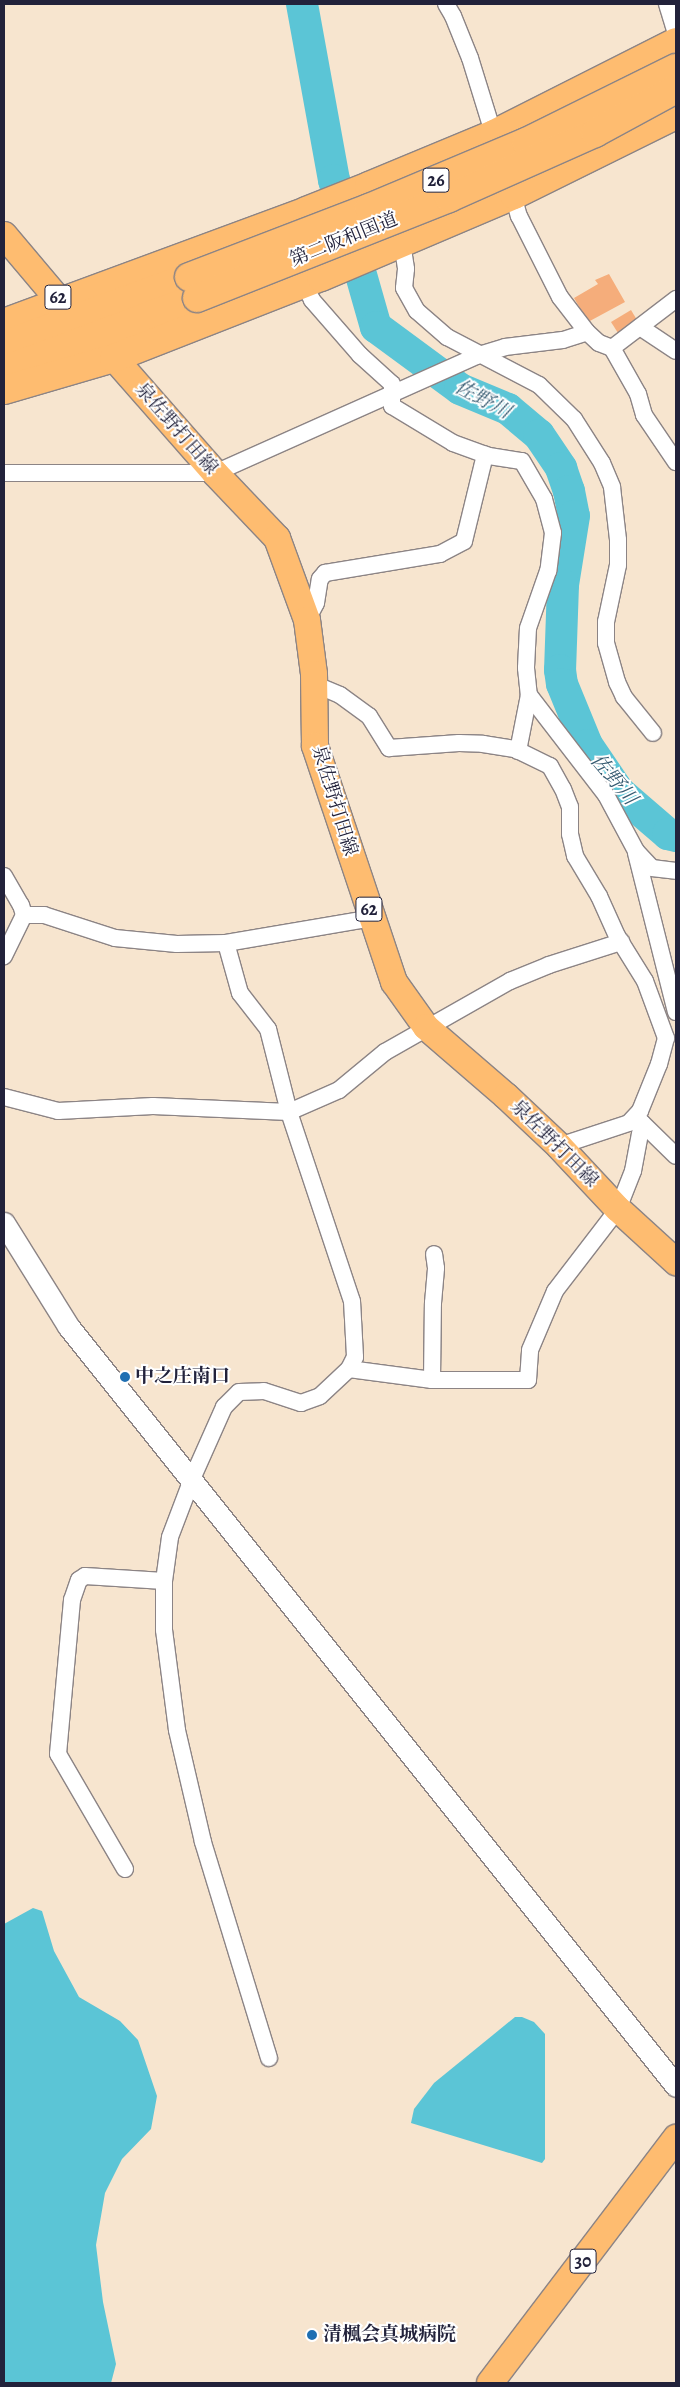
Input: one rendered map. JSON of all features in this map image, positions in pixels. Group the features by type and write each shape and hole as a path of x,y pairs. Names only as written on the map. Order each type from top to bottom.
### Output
{"highway":[{"name":"26","path":"4,323 76,319 306,212 494,134 676,42"},
{"name":"第二阪和国道","path":"193,288 360,212 526,142 676,68"},
{"name":"第二阪和国道","path":"4,345 76,319 193,288 449,198 595,133 676,89"},
{"name":"26","path":"4,390 114,358 312,281 514,195 676,115"},
{"name":"第二阪和国道","path":"4,370 76,319"}],"main road":[{"name":"泉佐野打田線","path":"4,235 76,319 114,358 215,473 277,538 307,620 314,684 315,746 394,982 426,1027 506,1096 559,1146 618,1209 676,1262"},
{"name":"30","path":"490,2383 676,2138"}],"street":[{"path":"446,4 453,16 470,58 519,216 560,297 587,332 599,343 612,348 638,394 644,415 676,462"},
{"path":"667,4 676,33"},
{"path":"394,247 406,269 404,288 409,300 436,330 539,386 555,399 574,420 602,463 612,487 618,540 618,565 606,622 606,643 617,682 624,697 653,733"},
{"path":"312,281 312,300 360,355 398,391"},
{"path":"612,348 676,299"},
{"path":"640,327 676,351"},
{"path":"4,473 215,473 479,355 505,347 563,340 587,332"},
{"path":"398,391 392,406 416,423 453,443 485,454 522,461 544,499 553,533 548,571 528,628 526,668 529,695 518,751"},
{"path":"307,620 316,603 320,579 325,573 440,554 464,541 485,454"},
{"path":"314,684 340,695 369,716 389,748 460,743 483,744 518,751 550,766 563,789 570,807 570,834 575,856 599,896 621,942 645,981 671,1039 640,1111 633,1171 618,1209 555,1291 530,1350 528,1380 432,1380 349,1369"},
{"path":"529,695 606,795 636,851 676,1012"},
{"path":"636,851 652,868 676,871"},
{"path":"4,876 21,905 24,915 4,956"},
{"path":"24,915 44,915 115,938 177,944 226,943 372,918"},
{"path":"4,1097 58,1111 153,1106 289,1112 340,1090 385,1052 510,981 549,965 621,942"},
{"path":"226,943 240,992 268,1029 289,1112 352,1301 355,1357 349,1369 320,1396 301,1403 264,1391 239,1392 224,1407 192,1479 170,1536 164,1581 164,1630 177,1730 203,1842 270,2058"},
{"path":"559,1146 639,1120"},
{"path":"639,1120 676,1156"},
{"path":"4,1223 68,1326 676,2086"},
{"path":"432,1380 433,1303 436,1268 434,1254"},
{"path":"125,1869 58,1754 72,1600 79,1580 85,1576 164,1581"}],"water":[{"path":"33,1908 42,1911 54,1951 79,1997 120,2021 138,2040 157,2096 151,2129 122,2159 105,2193 96,2245 103,2302 116,2364 111,2383 4,2383 4,1924"},
{"path":"515,2017 522,2017 534,2022 545,2034 545,2159 542,2163 411,2123 414,2109 434,2083"}],"building":[{"path":"609,274 625,302 588,322 574,298 598,284 595,280"},
{"path":"631,310 637,320 618,333 611,322"}],"waterway":[{"name":"佐野川","path":"302,4 334,180 376,327 460,389 508,409 539,435 561,468 569,491 574,516 563,585 560,670 562,684 587,745 619,792 668,834 676,836"}],"place":[{"name":"中之庄南口","path":"125,1377"},
{"name":"清楓会真城病院","path":"312,2335"}]}
